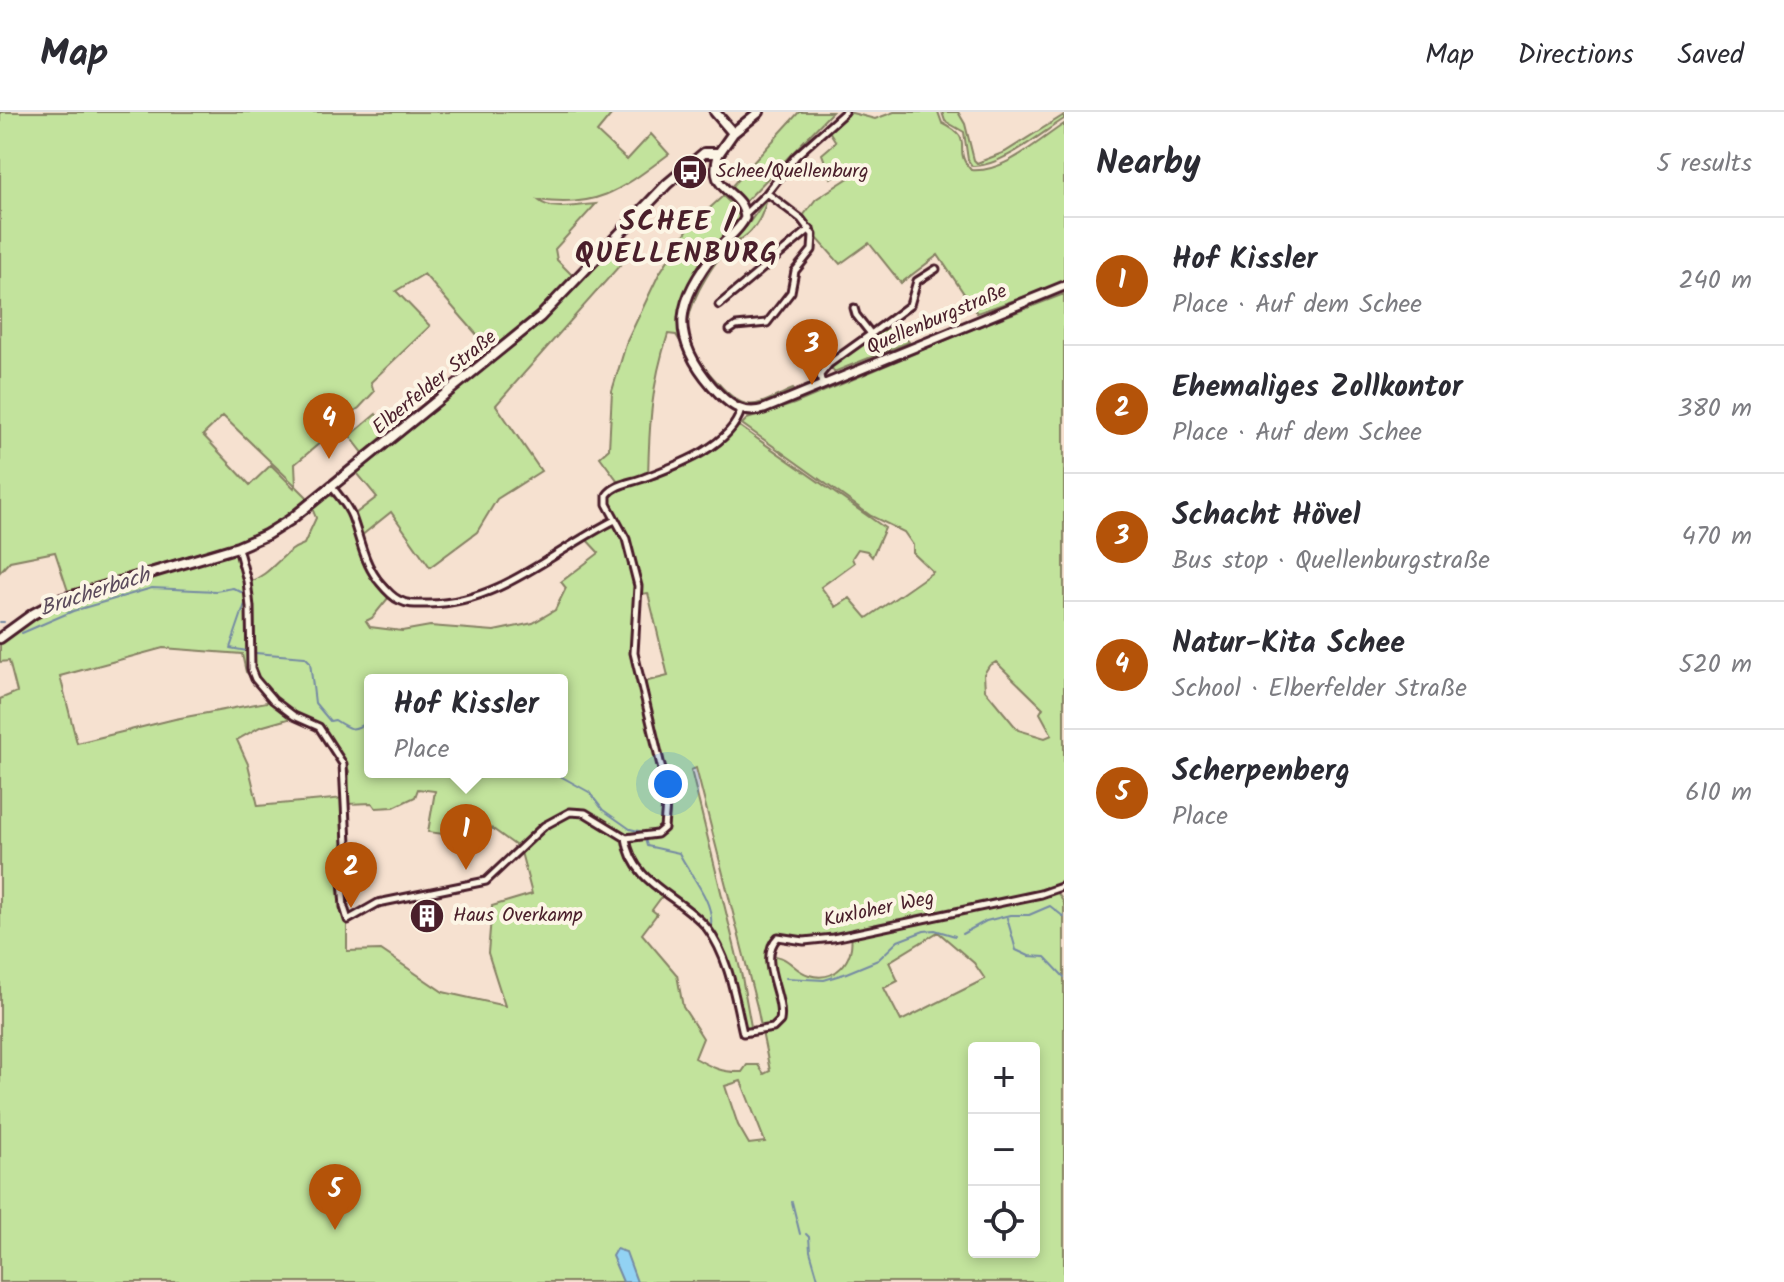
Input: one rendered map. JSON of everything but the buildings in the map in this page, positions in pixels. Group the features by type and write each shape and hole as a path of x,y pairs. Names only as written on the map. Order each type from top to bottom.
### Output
{"main road":[{"path":"715,112 733,133"},
{"path":"719,153 733,133 759,112"},
{"name":"Elberfelder Straße","path":"0,638 59,600 238,547 274,531 540,317 667,184 704,153 719,153"}],"street":[{"path":"238,547 247,581 251,669 255,679 283,707 319,727 345,772 347,857 342,880 348,920 378,903 486,881 544,826 570,812 585,813 626,838 657,834 664,828 668,805 634,653 638,586 626,539 606,499 613,488 647,477 715,445 737,421 738,409 714,389 697,367 685,343 681,321 688,298 706,265 742,224 745,214 767,193 796,156 845,112"},
{"path":"719,153 715,173 725,191 742,205 745,214"},
{"path":"730,330 736,326 767,323 791,292 795,271 812,250 813,235 810,229 767,193"},
{"path":"719,305 810,229"},
{"name":"Quellenburgstraße","path":"822,386 820,375 829,364 910,305 917,281 936,269"},
{"name":"Quellenburgstraße","path":"738,409 752,412 764,409 1064,286"},
{"name":"Quellenburgstraße","path":"854,308 871,334"},
{"path":"332,487 351,513 375,576 398,600 411,604 453,602 503,585 541,566 567,545 615,520"},
{"name":"Kuxloher Weg","path":"626,838 632,859 645,878 703,924 714,939 722,954 743,1033 773,1028 780,1021 781,1008 770,956 778,937 804,941 844,936 1041,894 1064,886"}],"green space":[{"path":"0,112 608,112 611,115 597,132 627,160 651,134 669,154 609,193 578,201 538,200 558,207 596,204 555,249 557,260 574,277 530,321 492,352 424,274 396,291 430,326 371,382 374,392 359,408 338,422 340,426 295,464 296,486 308,498 279,521 243,540 68,591 55,552 10,561 0,572","holes":["223,416 295,485 294,488 271,465 250,485 203,435"]},
{"path":"799,112 832,112 745,202 730,188"},
{"path":"848,112 875,119 894,112 938,112 942,123 959,135 965,162 971,170 983,170 1008,161 1064,124 1064,283 977,313 938,255 901,283 869,243 840,264 816,237 803,216 816,199 853,175 846,167 831,178 822,154 836,142 829,131"},
{"path":"942,112 958,112 977,163 1005,152 1064,115 1064,119 1007,156 995,162 972,166 968,160 964,132 945,121"},
{"path":"723,196 737,209 739,218 705,260 686,291 679,325 681,343 676,335 668,334 652,406 648,480 709,453 739,426 885,528 872,557 867,551 858,549 852,558 854,563 821,587 836,607 850,598 867,618 933,572 913,553 913,545 904,532 871,516 742,424 747,419 794,404 1064,294 1064,886 1056,890 1064,903 1064,1282 0,1282 0,699 17,692 9,661 0,662 0,642 41,613 63,602 236,552 246,582 252,677 246,672 242,654 163,648 60,676 77,743 175,719 272,701 295,717 260,727 237,740 248,764 258,806 344,798 346,853 340,880 347,916 347,951 381,950 443,992 505,1006 488,953 492,906 532,894 521,852 545,828 564,817 581,815 622,839 630,860 644,880 663,895 652,910 657,914 642,934 677,975 683,1007 703,1038 695,1058 728,1072 742,1072 747,1065 758,1065 764,1074 770,1071 757,1007 696,768 691,770 742,977 752,1032 744,1030 730,975 714,936 697,915 647,878 631,855 630,840 656,835 667,824 669,799 661,776 664,792 662,826 650,834 626,834 577,813 559,816 519,848 493,829 464,814 458,836 428,832 435,791 418,789 415,797 394,807 376,808 372,803 347,804 349,771 330,737 311,720 284,707 253,669 254,613 249,582 265,574 288,552 304,544 316,518 312,508 329,495 335,497 348,515 367,567 389,597 366,621 370,627 402,631 430,626 494,631 533,623 555,610 566,588 561,582 599,553 584,537 613,523 623,540 636,587 632,655 645,712 651,712 644,682 668,676 648,593 641,594 628,540 612,511 610,500 617,480 600,457 609,449 612,391 627,341 659,274 690,226","holes":["996,662 1043,708 1040,713 1052,735 1045,738 1018,730 985,690 984,674 989,666","938,932 974,963 985,979 901,1021 884,988 898,981 889,962","851,935 850,953 846,961 827,976 809,975 782,958 769,955 768,947 773,939","741,1081 765,1142 749,1144 738,1125 725,1086"]},
{"path":"768,197 756,225 723,254 710,271 689,317 689,340 693,350 728,394 745,404 753,404 793,389 795,393 754,408 742,407 712,381 701,367 686,338 685,315 704,274 723,247 746,227"},
{"path":"616,245 629,255 496,405 541,471 497,499 477,532 430,567 391,512 361,536 355,514 377,497 357,473 522,335"},
{"path":"893,321 909,342 834,372 830,365"},
{"path":"376,414 390,433 364,454 350,436"}],"water":[{"path":"616,1249 626,1252 637,1282 623,1282 612,1256"}],"waterway":[{"name":"Brucherbach","path":"22,633 73,611 152,588 216,591 233,588 245,594 245,604 230,648 247,651"},
{"name":"Brucherbach","path":"255,653 305,657 310,662 315,703 330,721 335,720 352,728 364,724"},
{"name":"Brucherbach","path":"564,778 589,792 603,810 630,829 643,832"},
{"name":"Brucherbach","path":"645,839 647,846 679,853 705,897 711,925"},
{"name":"Brucherbach","path":"962,934 986,921 1010,915 1029,915 1050,906 1064,917"},
{"path":"1007,918 1016,950 1029,956 1045,957 1064,977"},
{"name":"Brucherbach","path":"786,978 824,980 844,974 878,960 898,941 924,931 935,930 955,936"},
{"path":"792,1202 800,1234"},
{"path":"806,1234 819,1282"}],"place":[{"name":"Schee/Quellenburg","path":"690,172"},
{"name":"Schacht Hövel","path":"812,385"},
{"name":"Natur-Kita Schee","path":"329,459"},
{"name":"Hof Kissler","path":"466,870"},
{"name":"Ehemaliges Zollkontor","path":"351,908"},
{"name":"Haus Overkamp","path":"427,916"},
{"name":"Scherpenberg","path":"335,1230"}],"district":[{"name":"SCHEE / QUELLENBURG","path":"677,238"}]}
